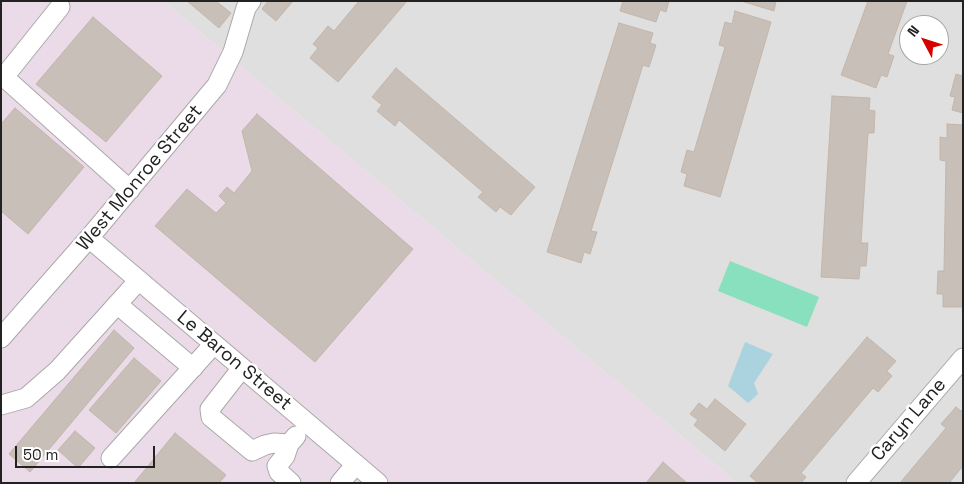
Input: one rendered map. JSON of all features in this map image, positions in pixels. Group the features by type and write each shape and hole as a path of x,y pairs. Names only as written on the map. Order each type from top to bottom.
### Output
{"street":[{"name":"West Monroe Street","path":"2,337 89,238 217,86 232,52 245,3"},
{"path":"60,8 4,77 130,190"},
{"name":"Le Baron Street","path":"89,238 378,483"},
{"path":"1,405 26,398 57,371 139,280"},
{"path":"117,304 193,368"},
{"path":"111,458 214,344"},
{"name":"Caryn Lane","path":"856,483 963,358"},
{"path":"242,368 210,409 211,417 252,451 274,443 289,444"},
{"path":"291,483 279,472 277,466 285,456 289,444 307,423"},
{"path":"340,483 356,464"}],"shaded area":[{"path":"1,1 163,1 737,483 1,483"},
{"path":"163,1 963,1 963,483 737,483"}],"green space":[{"path":"730,261 819,297 807,327 718,291"}],"water":[{"path":"745,342 773,354 754,383 758,394 748,403 728,386"}],"building":[{"path":"187,1 216,1 231,13 219,28"},
{"path":"268,1 293,1 276,21 262,9"},
{"path":"359,1 407,1 338,82 310,58 318,48 313,44 328,26 334,31"},
{"path":"623,1 669,1 666,12 660,10 656,22 620,11"},
{"path":"741,1 776,1 774,11"},
{"path":"868,1 907,1 902,15 899,15 899,23 888,54 894,56 887,77 881,75 876,88 841,75"},
{"path":"735,11 771,22 720,197 684,186 687,174 681,172 687,150 694,152 725,47 719,45 725,22 732,24"},
{"path":"93,17 162,76 106,142 36,84"},
{"path":"619,23 653,33 650,43 656,45 649,67 643,65 591,231 597,232 590,254 584,252 581,263 547,252"},
{"path":"396,68 535,187 511,215 500,207 496,212 478,197 483,192 399,120 395,126 377,111 382,105 372,97"},
{"path":"963,72 963,113 952,110 955,97 950,96 956,74 962,76"},
{"path":"832,96 870,98 869,110 875,111 874,133 868,133 861,243 868,243 866,266 860,266 859,279 821,277"},
{"path":"15,108 84,167 28,234 1,211 1,124"},
{"path":"257,114 413,249 315,362 155,226 187,189 216,213 226,203 219,196 227,187 234,193 252,171 242,131"},
{"path":"947,124 963,125 963,307 943,307 943,294 937,294 938,271 944,271 946,161 940,160 940,137 947,138"},
{"path":"114,330 134,348 30,472 9,454"},
{"path":"867,337 896,361 887,371 892,376 878,392 873,388 801,473 806,477 801,483 758,483 750,476"},
{"path":"134,358 161,381 116,433 89,410"},
{"path":"715,399 746,424 725,451 694,425 698,420 690,414 699,403 707,409"},
{"path":"956,407 961,411 963,409 963,466 949,483 900,483 946,428 941,424"},
{"path":"75,431 95,448 78,468 58,450"},
{"path":"175,433 226,475 219,483 134,483"},
{"path":"663,462 687,483 646,483"}]}
